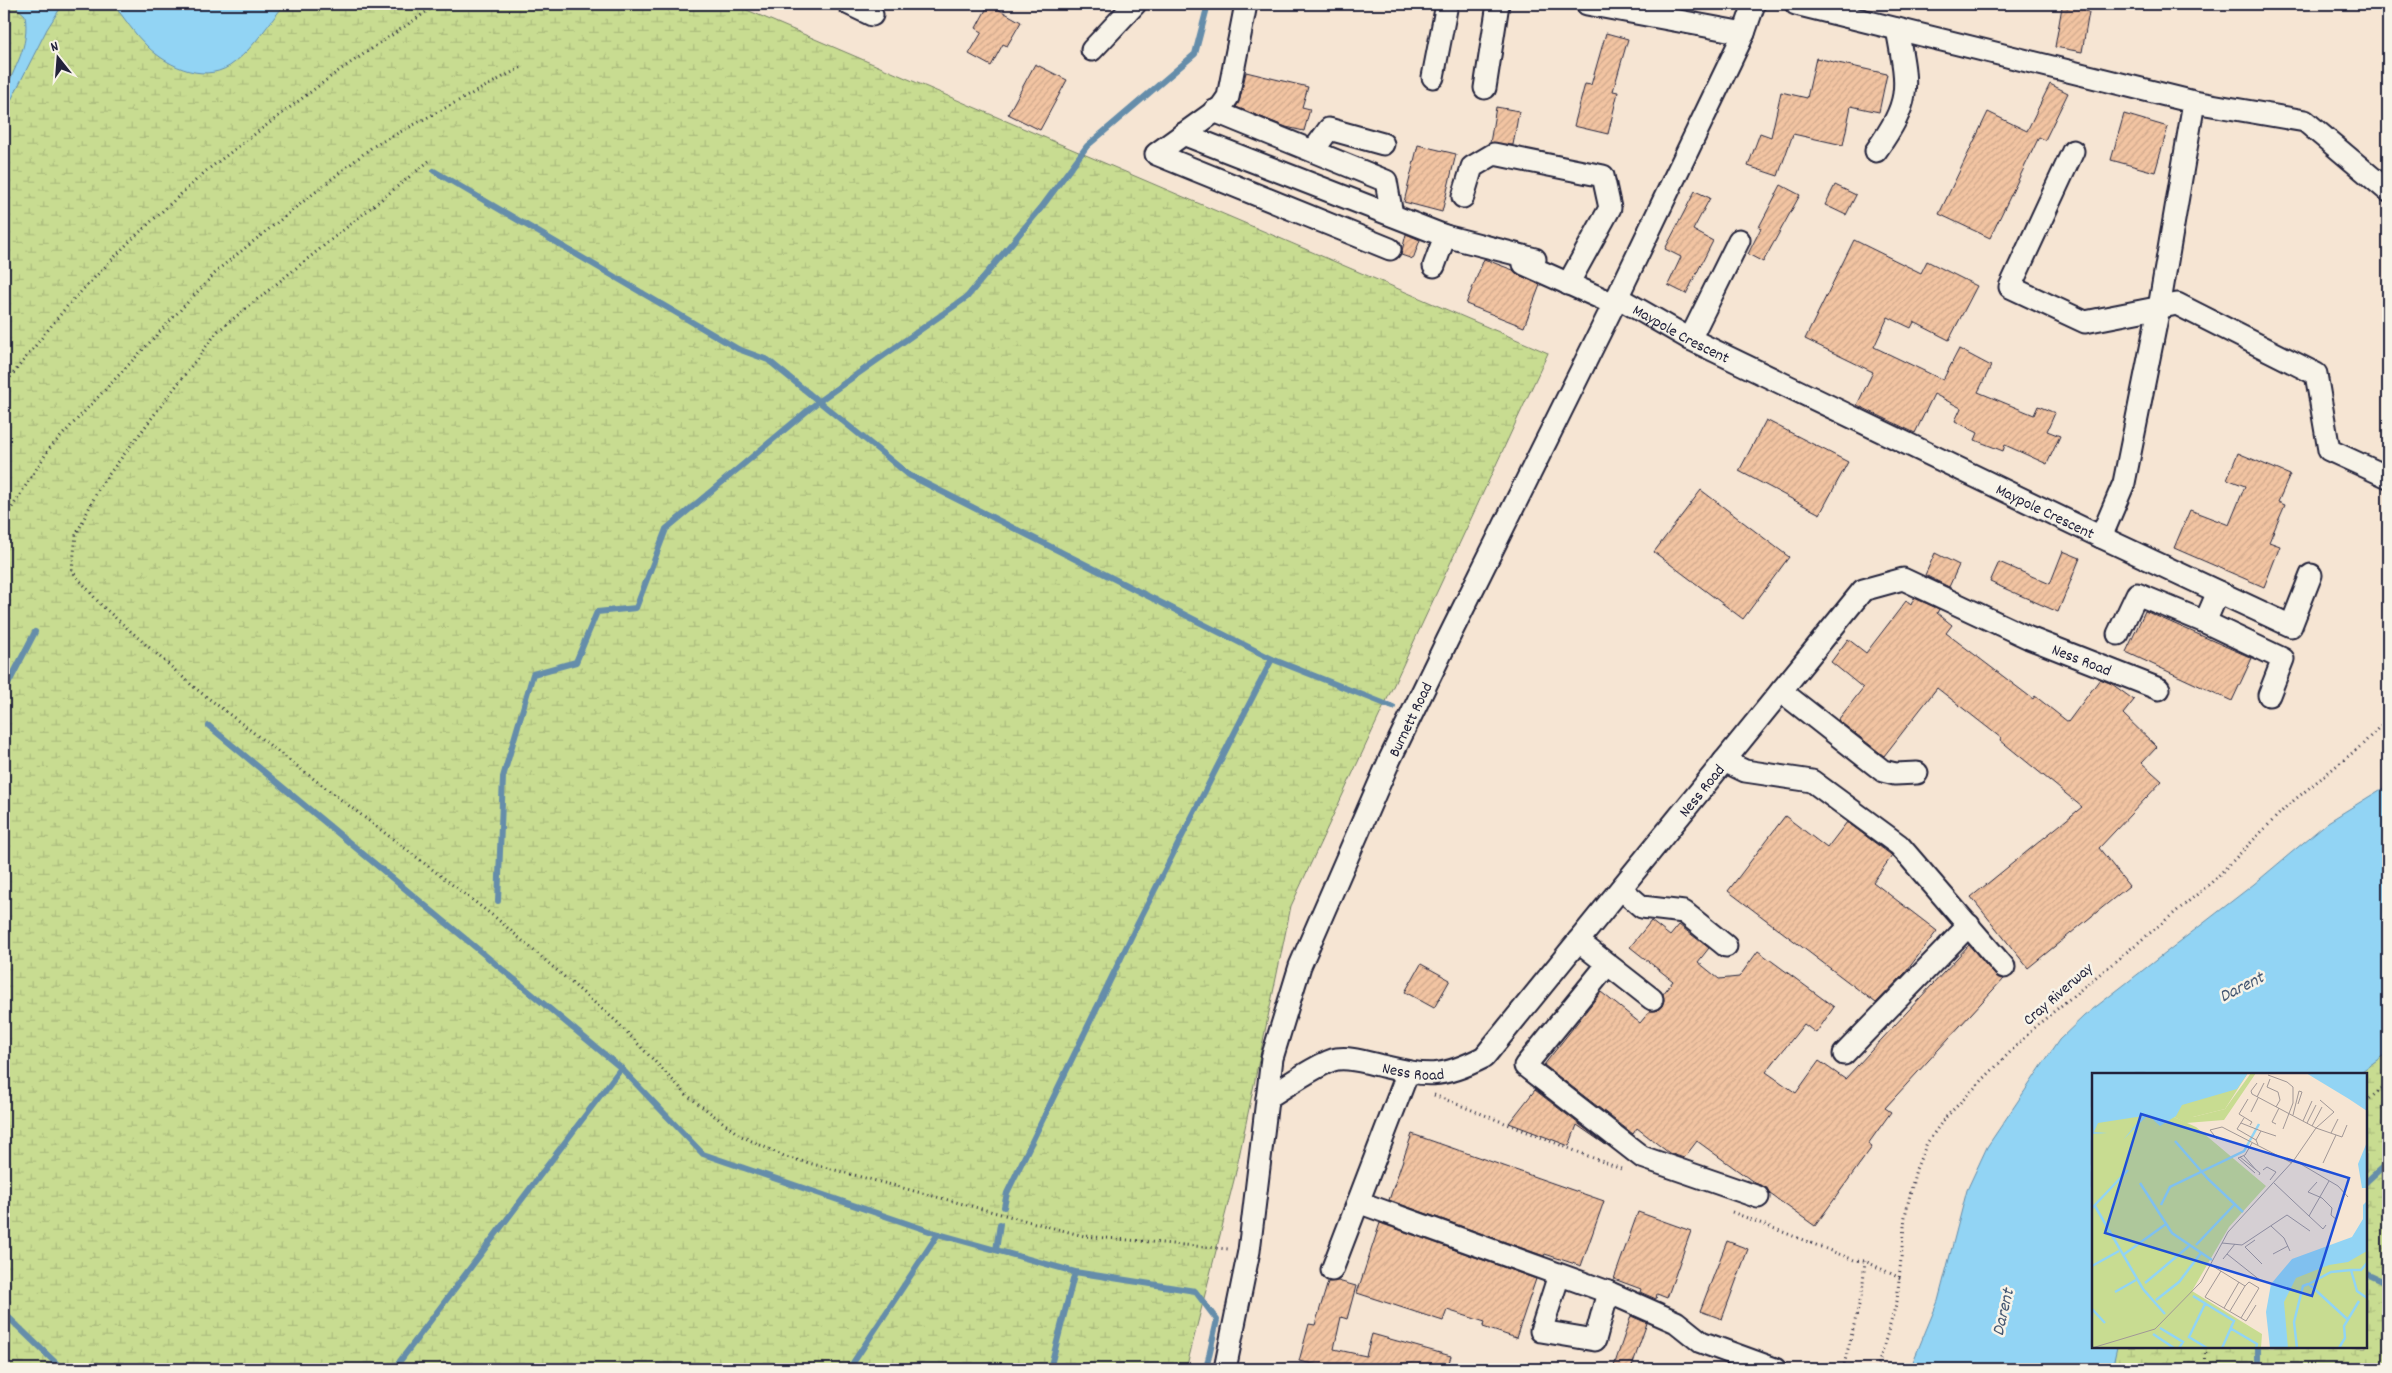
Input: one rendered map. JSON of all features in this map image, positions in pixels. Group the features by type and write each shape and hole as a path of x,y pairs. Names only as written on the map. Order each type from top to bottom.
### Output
{"street":[{"path":"849,4 872,15"},
{"path":"1092,50 1135,4"},
{"path":"1246,4 1228,97 1214,112 1156,154 1390,249"},
{"path":"1433,78 1447,4"},
{"path":"1485,88 1498,4"},
{"path":"1587,4 1744,33"},
{"name":"Burnett Road","path":"1225,1369 1249,1250 1272,1058 1298,972 1333,886 1438,658 1615,300 1744,33 1754,4"},
{"path":"1796,4 2194,102 2305,121 2388,191"},
{"path":"1876,151 1894,125 1904,102 1906,82 1897,29"},
{"name":"Maypole Crescent","path":"1183,134 1445,236 1529,262 1568,284 1615,300 1690,339 2102,538 2124,483 2159,308 2194,102"},
{"path":"1214,112 1386,181 1392,215"},
{"path":"1313,151 1329,129 1383,144"},
{"path":"2074,152 2010,287 2085,322 2177,304 2316,374 2329,450 2388,477"},
{"path":"1463,197 1472,167 1494,154 1603,176 1610,208 1568,284"},
{"path":"1434,266 1445,236"},
{"path":"1690,339 1739,240"},
{"path":"2102,538 2291,626 2311,576"},
{"name":"Ness Road","path":"1267,1098 1320,1065 1335,1059 1351,1058 1408,1072 1435,1075 1460,1070 1484,1058 1864,590 1903,579 2028,638 2159,689"},
{"path":"2205,622 2218,592"},
{"path":"2118,634 2137,594 2205,622 2283,659 2269,695"},
{"path":"1781,691 1883,771 1895,774 1917,773"},
{"path":"1724,761 1745,771 1812,781 1899,845 2004,967"},
{"path":"1621,889 1642,907 1684,912 1726,946"},
{"path":"1844,1054 1969,925"},
{"path":"1578,942 1652,999"},
{"path":"1607,965 1525,1066 1642,1157 1758,1197"},
{"path":"1332,1270 1408,1072"},
{"path":"1358,1202 1608,1292 1676,1322 1701,1342 1775,1369"},
{"path":"1559,1275 1541,1331 1595,1340 1608,1292"}],"path":[{"path":"4,385 68,305 129,242 206,172 337,72 438,4"},
{"path":"4,520 50,449 220,268 372,146 522,67"},
{"path":"429,161 218,331 100,486 76,535 72,571 101,605 195,688 496,918 617,1022 687,1095 741,1136 786,1157 1084,1236 1249,1250"},
{"name":"Cray Riverway","path":"1877,1369 1897,1301 1901,1278 1905,1216 1916,1169 1928,1144 1944,1119 2035,1027 2211,883 2286,806 2362,745 2388,718"},
{"path":"2367,1101 2388,1083"},
{"path":"1843,1369 1862,1293 1865,1261 1901,1278"},
{"path":"2205,1369 2206,1348"}],"green space":[{"path":"4,4 733,4 1548,353 1291,906 1235,1176 1186,1369 4,1369"},
{"path":"2388,976 2388,1369 2020,1369 2092,1347 2367,1348 2367,1073 2246,1073"}],"water":[{"path":"4,4 63,4 47,29 4,114 4,95 23,47 26,27 25,15 16,7 4,9"},
{"path":"113,4 285,4 255,42 235,62 224,69 201,73 177,67 156,54 138,36"},
{"name":"Darent","path":"2388,785 2388,1052 2359,1073 2092,1073 2092,1348 2117,1348 2112,1369 1910,1369 1938,1301 1967,1190 1987,1147 2059,1040 2084,1016 2254,884 2328,822"}],"building":[{"path":"989,4 1021,22 1007,46 1003,44 991,66 969,54 982,32 976,28"},
{"path":"2069,4 2087,4 2085,11 2089,12 2082,52 2055,47 2062,7 2068,8"},
{"path":"1606,33 1628,39 1613,91 1618,92 1608,134 1574,126 1585,84 1591,85"},
{"path":"1816,58 1887,74 1879,112 1851,106 1843,145 1793,134 1778,176 1748,166 1760,133 1771,137 1781,92 1807,98"},
{"path":"1035,64 1067,80 1040,130 1008,114"},
{"path":"1246,72 1308,87 1302,107 1310,109 1304,131 1286,127 1236,107 1240,99"},
{"path":"2050,84 2068,93 2045,140 2039,137 1990,238 1939,214 1988,112 2027,131"},
{"path":"1496,107 1519,111 1513,145 1490,143"},
{"path":"2124,114 2168,127 2155,172 2111,160"},
{"path":"1418,145 1456,154 1442,212 1404,202"},
{"path":"1781,185 1800,195 1763,262 1748,254 1761,228 1759,227"},
{"path":"1835,185 1856,195 1846,215 1825,205"},
{"path":"1695,191 1710,198 1693,230 1713,241 1686,294 1668,285 1681,257 1665,249"},
{"path":"1406,234 1420,240 1413,259 1401,255"},
{"path":"1854,240 1921,273 1927,261 1977,286 1949,340 1914,322 1911,328 1888,317 1874,347 1943,380 1959,349 1991,366 1978,392 2034,415 2038,406 2055,413 2047,431 2060,436 2047,464 2005,445 2003,451 1975,440 1978,433 1955,421 1961,408 1934,394 1915,433 1857,405 1873,372 1805,339"},
{"path":"1484,259 1513,270 1540,285 1524,327 1466,304"},
{"path":"1766,420 1848,462 1820,514 1739,471"},
{"path":"2238,453 2290,475 2278,502 2285,505 2269,542 2280,546 2264,587 2174,548 2190,510 2229,525 2245,486 2227,479"},
{"path":"1701,490 1789,557 1743,619 1654,552"},
{"path":"2063,551 2080,558 2058,612 1990,582 1999,562 2050,584"},
{"path":"1935,553 1959,565 1949,587 1925,575"},
{"path":"1914,598 1939,609 1937,613 1952,625 1946,633 2033,699 2035,696 2068,722 2100,679 2112,684 2134,700 2123,714 2157,747 2142,763 2162,781 2099,848 2129,886 2028,968 1971,897 2082,807 2000,740 2001,738 1937,688 1884,756 1838,720 1863,688 1831,662 1848,639 1866,653 1906,601 1911,605"},
{"path":"2145,611 2252,658 2232,701 2126,652"},
{"path":"1785,816 1827,848 1847,822 1890,854 1892,856 1873,882 1937,931 1905,973 1876,1003 1728,891"},
{"path":"1651,921 1670,936 1679,925 1709,948 1698,962 1719,979 1739,977 1758,951 1834,1007 1816,1033 1804,1024 1766,1072 1796,1093 1819,1061 1845,1079 1969,945 1995,975 2003,979 1885,1108 1891,1112 1868,1144 1872,1147 1815,1226 1770,1194 1767,1188 1755,1183 1697,1141 1684,1158 1669,1153 1637,1128 1633,1134 1544,1065 1601,992 1640,1023 1650,1011 1656,1011 1662,1006 1663,994 1673,981 1630,947"},
{"path":"1421,964 1450,980 1434,1008 1405,992"},
{"path":"1535,1090 1606,1145 1577,1125 1569,1146 1509,1123"},
{"path":"1412,1134 1604,1201 1581,1266 1545,1254 1544,1256 1389,1200"},
{"path":"1638,1212 1691,1231 1667,1298 1657,1294 1656,1299 1640,1292 1641,1289 1614,1279"},
{"path":"1380,1223 1536,1279 1516,1338 1483,1327 1485,1322 1447,1310 1443,1321 1357,1293"},
{"path":"1727,1241 1748,1249 1722,1319 1700,1311"},
{"path":"1338,1281 1356,1286 1347,1319 1341,1317 1334,1349 1366,1356 1372,1334 1451,1356 1447,1369 1335,1369 1299,1361 1309,1324 1315,1325 1328,1282"},
{"path":"1631,1316 1647,1323 1631,1369 1623,1369 1614,1366"}],"waterway":[{"path":"498,901 503,777 533,674 576,662 597,612 636,608 666,529 819,401 967,297 1041,208 1087,146 1195,54 1208,4"},
{"path":"434,171 738,349 768,360 909,475 1272,659 1393,707"},
{"path":"4,692 35,632"},
{"path":"1004,1207 1007,1193 1137,925 1272,659"},
{"path":"209,726 621,1068 703,1154 938,1234 1075,1272 1195,1291 1217,1320 1206,1369"},
{"path":"394,1369 621,1068"},
{"path":"2367,1181 2388,1162"},
{"path":"996,1250 1000,1224"},
{"path":"849,1369 938,1234"},
{"path":"1050,1369 1075,1272"},
{"path":"2367,1274 2388,1284"},
{"path":"4,1313 62,1369"},
{"path":"2258,1348 2258,1369"}]}
